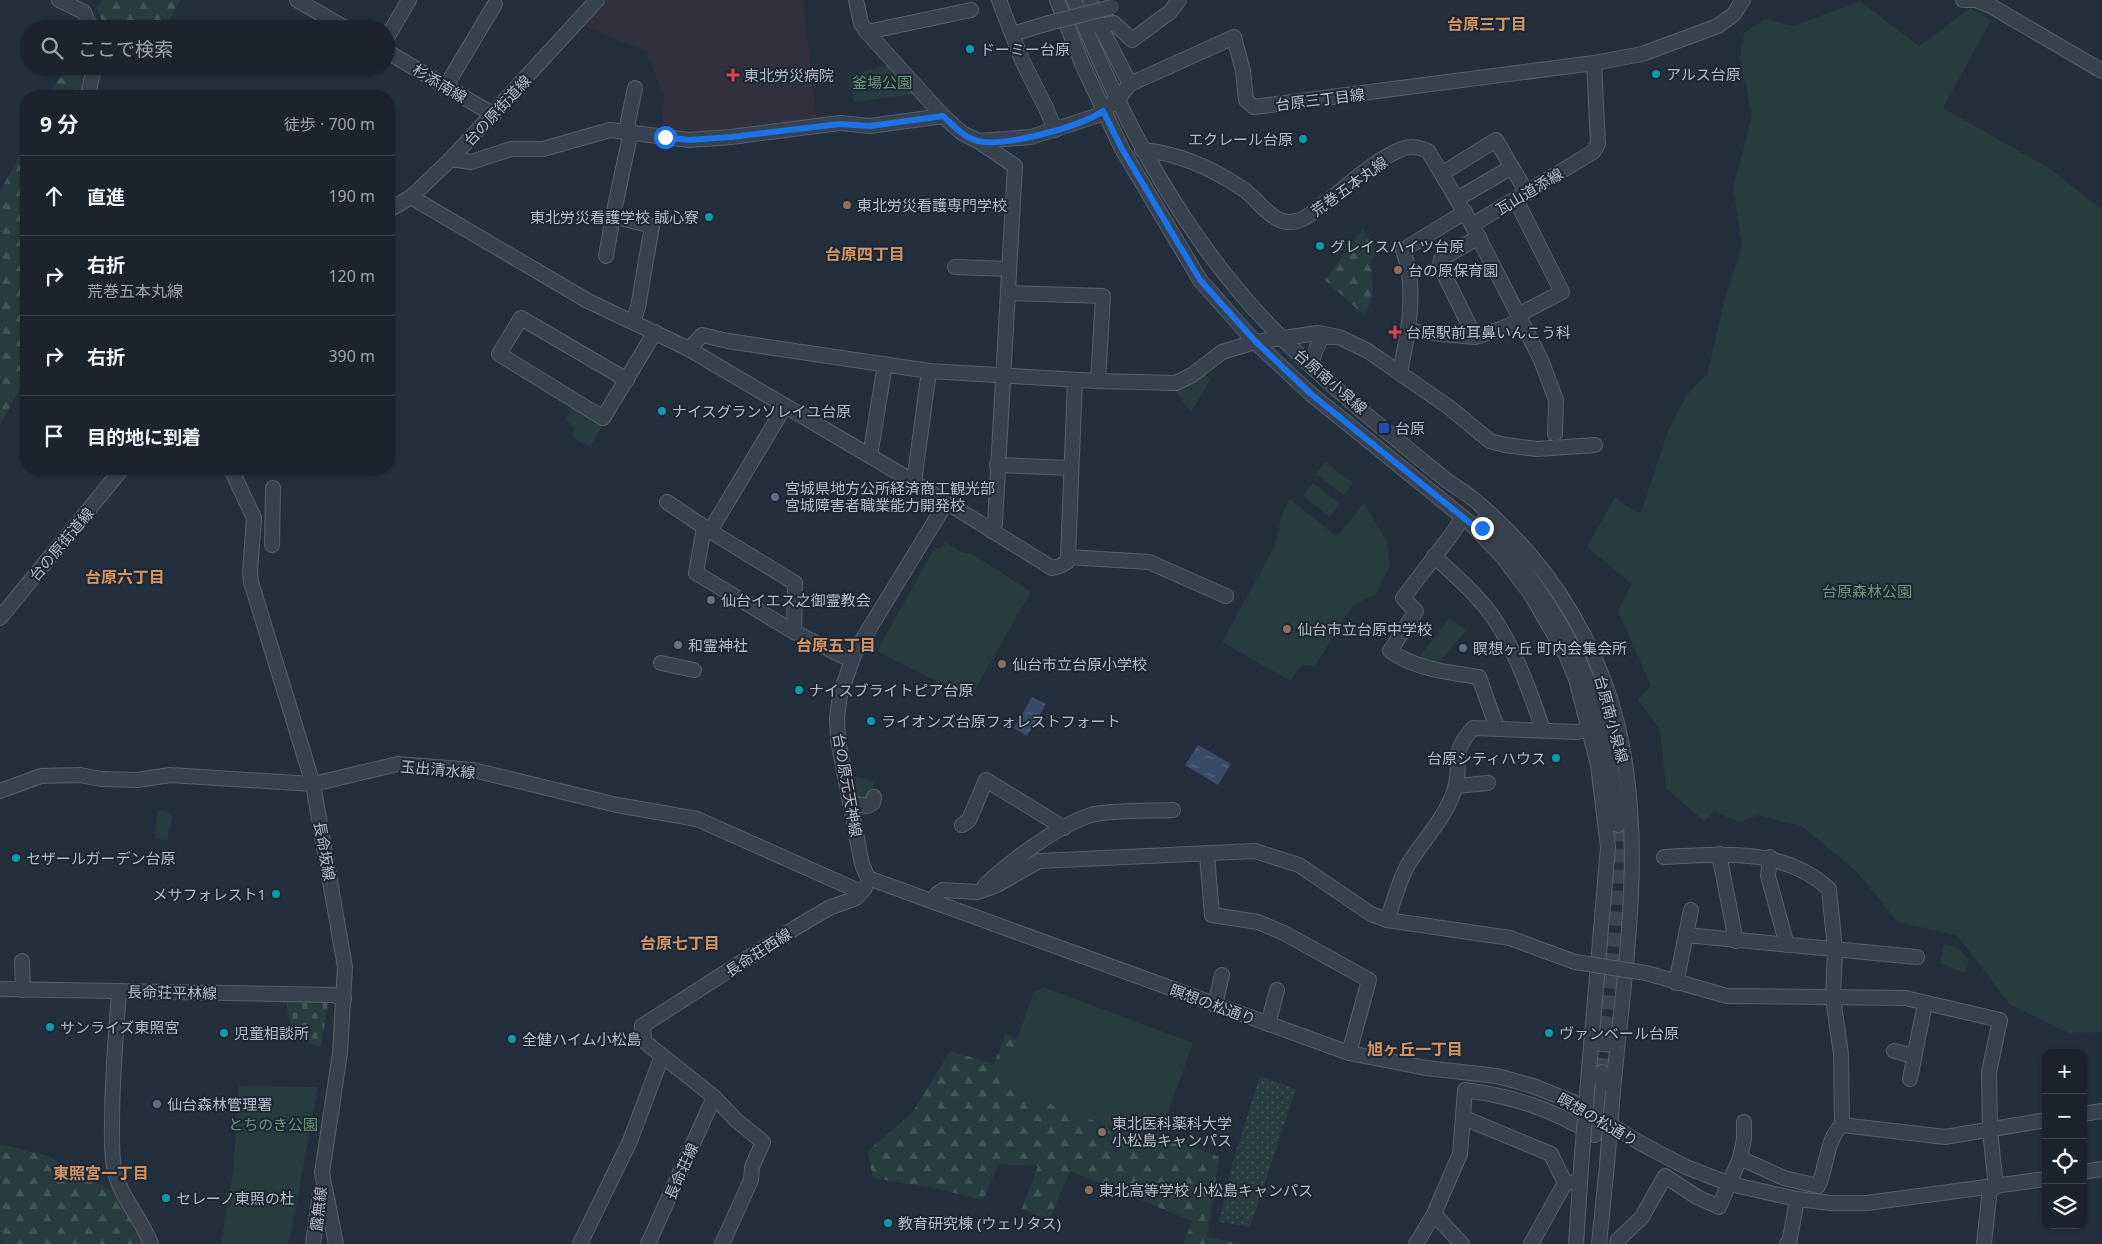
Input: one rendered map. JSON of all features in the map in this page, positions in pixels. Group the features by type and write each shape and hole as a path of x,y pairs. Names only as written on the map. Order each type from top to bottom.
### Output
{"street":[{"path":"58,0 84,12 87,20"},
{"path":"297,0 319,5 336,20"},
{"path":"395,24 409,0"},
{"name":"台の原街道線","path":"395,206 411,196 451,159 494,115 597,0"},
{"path":"856,0 860,23 918,91 962,133 978,141 1015,166 995,523 992,531"},
{"path":"999,0 1012,34 1055,130"},
{"path":"1057,0 1082,66 1122,149 1200,280 1256,342 1311,394 1467,520 1502,556 1530,593 1554,633 1576,679 1598,765 1608,847 1576,1244"},
{"name":"台原南小泉線","path":"1074,0 1117,100 1142,150 1210,257 1282,338 1311,366 1444,478 1471,497 1532,557 1556,590 1593,654 1610,699 1625,762 1630,801 1632,847 1632,891 1598,1244"},
{"path":"1090,0 1100,27 1130,84"},
{"path":"1100,27 1114,23 1132,40 1170,12 1179,0"},
{"path":"1594,63 1642,54 1718,26 1734,14 1742,0"},
{"path":"1963,0 1976,0 1990,6 2102,71"},
{"path":"1012,34 1114,3"},
{"path":"446,86 495,4"},
{"path":"867,32 972,10"},
{"name":"台原三丁目線","path":"1117,100 1130,84 1234,37 1243,70 1246,100 1254,107 1594,63"},
{"name":"杉添南線","path":"395,56 494,115"},
{"name":"瓦山道添線","path":"1475,337 1440,266 1441,259 1521,197 1593,152 1598,144 1594,63"},
{"path":"89,90 92,75"},
{"path":"606,256 635,88"},
{"path":"978,141 1031,137 1055,130 1096,116 1117,100"},
{"path":"451,159 471,162 511,150 543,149 610,130 689,140 840,124 870,126 943,116"},
{"path":"1408,332 1475,337 1501,330 1562,292 1521,197 1512,167 1496,140 1443,173"},
{"name":"荒巻五本丸線","path":"1142,150 1162,152 1191,160 1244,190 1270,214 1288,222 1305,219 1374,166 1403,148 1418,147 1428,151 1443,173 1476,231"},
{"path":"1457,199 1512,167"},
{"path":"411,196 588,301 689,349 914,482 1052,568 1067,562 1068,557 1070,468 1075,380"},
{"path":"1400,373 1408,332 1412,287 1408,262 1403,250 1465,212"},
{"path":"614,216 652,226 638,307 633,322"},
{"path":"1476,231 1542,360 1556,400 1555,434"},
{"path":"955,267 1009,269"},
{"path":"1008,293 1103,296 1098,381"},
{"path":"627,380 521,318 499,354 603,418 627,380 655,332"},
{"path":"689,349 698,336 702,335 728,341 928,371 1075,380 1176,383 1192,375 1222,352 1256,342 1318,333 1339,336 1368,351 1450,408 1490,441 1537,449 1595,445"},
{"path":"1311,366 1314,351 1322,337 1339,336"},
{"path":"870,456 886,364"},
{"path":"914,482 928,371"},
{"path":"785,406 707,529 696,573 794,632 851,660"},
{"path":"997,465 1070,468"},
{"name":"台の原街道線","path":"0,618 117,475"},
{"name":"長命坂線","path":"234,475 254,518 251,582 313,784 345,967 340,1053 322,1173 336,1244"},
{"path":"1444,478 1457,496 1508,546 1567,635 1592,687 1603,725 1614,775 1618,825"},
{"path":"272,545 273,488"},
{"path":"667,502 794,583 794,632"},
{"name":"台の原元天神線","path":"874,881 868,878 864,871 838,740 837,718 840,695 851,660 946,503"},
{"path":"254,518 272,519"},
{"path":"1467,520 1452,534 1403,598 1416,611 1390,651 1406,662 1442,671 1479,677 1497,728"},
{"path":"1467,520 1482,528 1533,581"},
{"path":"1434,556 1468,588 1493,617 1512,651 1530,690 1543,730"},
{"path":"1068,557 1149,562 1226,596"},
{"path":"661,663 694,670"},
{"path":"1387,920 1408,864 1429,835 1452,797 1456,786 1458,750 1463,739 1473,728 1577,732 1590,729"},
{"name":"玉出清水線","path":"0,792 41,776 80,775 101,779 137,780 170,775 313,784 392,765 473,770 617,805 697,819 861,892"},
{"path":"962,825 969,820 986,780 1064,828"},
{"path":"1456,786 1488,783"},
{"path":"850,803 868,806 873,803 874,797"},
{"path":"978,892 1008,864 1064,828 1092,814 1173,810"},
{"path":"1608,847 1632,847"},
{"path":"934,902 937,894 942,890 978,892 996,885 1039,862 1207,855 1255,851 1299,865 1371,914 1387,920 1510,938 1575,962 1646,973 1727,996 1905,998 2000,1020 1989,1072 1993,1187 1984,1244"},
{"path":"1664,857 1718,854 1770,857 1814,875 1829,889 1835,949 1833,998 1841,1054 1842,1125 1838,1129 1829,1148 1818,1186 1784,1178 1740,1158"},
{"path":"1718,854 1736,941"},
{"path":"1207,855 1212,915 1258,922 1284,933 1368,980 1349,1053"},
{"path":"1770,857 1768,876 1787,945"},
{"name":"長命荘西線","path":"662,1056 645,1042 642,1026 795,928 829,908 856,898 874,881"},
{"name":"瞑想の松通り","path":"874,881 1349,1053 1404,1065 1505,1078 1558,1096 1597,1116 1663,1156 1730,1184 1797,1199 1831,1204 1867,1203 2042,1180"},
{"path":"1676,983 1691,910"},
{"path":"1686,935 1917,957"},
{"path":"22,961 23,990"},
{"path":"1214,1005 1222,975"},
{"name":"長命荘平林線","path":"0,989 334,995 344,999"},
{"path":"1268,1024 1277,990"},
{"path":"119,991 112,1082 112,1154 115,1173 122,1191 146,1230 151,1244"},
{"path":"1910,1079 1925,1003"},
{"path":"1592,1042 1617,1045"},
{"path":"1894,1051 1914,1056"},
{"path":"580,1244 630,1141 662,1056 714,1098 737,1121 763,1142 752,1167 751,1180 722,1244"},
{"path":"1416,1244 1434,1214 1460,1154 1465,1090 1495,1094 1543,1108 1562,1116 1595,1135 1602,1072"},
{"name":"長命荘線","path":"648,1244 714,1098"},
{"path":"2087,1113 2102,1111"},
{"path":"1464,1118 1551,1154 1565,1182"},
{"path":"1842,1125 1945,1137 2042,1121"},
{"path":"1618,1244 1618,1240 1642,1217 1665,1176 1697,1197 1719,1207 1740,1158 1744,1139 1744,1122"},
{"path":"2087,1171 2102,1169"},
{"name":"露無線","path":"313,1244 322,1173"},
{"path":"1565,1182 1580,1182"},
{"path":"1530,1244 1565,1182"},
{"path":"1787,1244 1790,1239 1797,1199"},
{"path":"1434,1214 1462,1244"}],"shaded area":[{"name":"東北労災病院","path":"606,0 804,0 817,123 731,134 661,133 664,98 647,52 585,26"}],"green space":[{"path":"102,0 180,0 170,20 102,20 96,9"},
{"name":"台原森林公園","path":"1860,1 1919,46 1971,8 1991,20 1943,108 2052,170 2102,210 2102,1032 2069,1033 2010,1005 1958,936 1898,922 1856,871 1803,827 1759,815 1740,822 1714,812 1704,821 1666,788 1660,730 1638,700 1651,686 1618,611 1632,584 1587,547 1615,497 1634,511 1641,512 1668,431 1686,396 1707,374 1726,294 1742,246 1733,188 1752,115 1740,58 1744,33 1765,19 1794,26"},
{"name":"釜場公園","path":"887,65 914,94 854,102 848,76"},
{"path":"62,75 84,75 82,90 51,90"},
{"path":"20,155 20,388 0,425 0,191"},
{"path":"1363,229 1378,254 1371,258 1373,297 1365,316 1325,280"},
{"path":"1203,373 1211,379 1191,412 1176,392 1177,387"},
{"path":"574,405 604,423 590,447 573,438 574,427 565,420"},
{"path":"1325,462 1353,483 1343,495 1316,474"},
{"path":"1313,483 1340,504 1330,517 1303,496"},
{"path":"1290,499 1337,537 1364,503 1387,542 1390,565 1376,594 1353,605 1315,666 1302,665 1290,681 1222,642 1275,546 1282,514"},
{"path":"945,541 960,552 974,555 1031,592 970,698 877,651 935,547 940,549"},
{"path":"1449,618 1467,630 1439,662 1418,659"},
{"path":"852,776 875,781 870,802 856,800"},
{"path":"157,811 166,811 172,816 167,841 155,838"},
{"path":"1944,944 1958,948 1969,959 1965,973 1940,963"},
{"path":"1043,987 1193,1043 1156,1145 1000,1084 1034,992"},
{"path":"287,999 328,1002 321,1047 296,1038 288,1015"},
{"path":"1006,1034 1017,1039 1001,1084 1156,1145 1160,1134 1219,1157 1207,1237 1242,1244 1184,1244 1192,1221 1070,1171 1049,1220 1022,1209 1038,1166 999,1164 983,1200 938,1189 873,1178 868,1151 913,1112 950,1051 994,1064"},
{"path":"1260,1076 1296,1089 1250,1227 1219,1222 1233,1161"},
{"name":"とちのき公園","path":"239,1086 318,1087 289,1244 221,1244 233,1171"},
{"path":"0,1144 48,1156 120,1196 146,1244 6,1244 0,1239"}],"water":[{"path":"1032,697 1046,704 1027,736 1014,728"},
{"path":"1198,745 1231,764 1218,785 1185,765"}],"tunnel":[{"path":"1602,1072 1617,906 1618,825"}],"place":[{"name":"ドーミー台原","path":"970,49"},
{"name":"アルス台原","path":"1656,74"},
{"name":"東北労災病院","path":"733,75"},
{"name":"エクレール台原","path":"1303,139"},
{"name":"東北労災看護専門学校","path":"847,205"},
{"name":"東北労災看護学校 誠心寮","path":"709,217"},
{"name":"グレイスハイツ台原","path":"1320,246"},
{"name":"台の原保育園","path":"1398,270"},
{"name":"台原駅前耳鼻いんこう科","path":"1395,332"},
{"name":"ナイスグランソレイユ台原","path":"662,411"},
{"name":"台原","path":"1384,428"},
{"name":"宮城県地方公所経済商工観光部 宮城障害者職業能力開発校","path":"775,497"},
{"name":"仙台イエス之御霊教会","path":"711,600"},
{"name":"仙台市立台原中学校","path":"1287,629"},
{"name":"和霊神社","path":"678,645"},
{"name":"瞑想ヶ丘 町内会集会所","path":"1463,648"},
{"name":"仙台市立台原小学校","path":"1002,664"},
{"name":"ナイスブライトピア台原","path":"799,690"},
{"name":"ライオンズ台原フォレストフォート","path":"871,721"},
{"name":"台原シティハウス","path":"1556,758"},
{"name":"セザールガーデン台原","path":"16,858"},
{"name":"メサフォレスト1","path":"276,894"},
{"name":"サンライズ東照宮","path":"50,1027"},
{"name":"児童相談所","path":"224,1033"},
{"name":"ヴァンベール台原","path":"1549,1033"},
{"name":"全健ハイム小松島","path":"512,1039"},
{"name":"仙台森林管理署","path":"157,1104"},
{"name":"東北医科薬科大学 小松島キャンパス","path":"1102,1132"},
{"name":"東北高等学校 小松島キャンパス","path":"1089,1190"},
{"name":"セレーノ東照の杜","path":"166,1198"},
{"name":"教育研究棟 (ウェリタス)","path":"888,1223"}],"district":[{"name":"台原三丁目","path":"1487,24"},
{"name":"台原四丁目","path":"865,254"},
{"name":"台原六丁目","path":"125,577"},
{"name":"台原五丁目","path":"836,645"},
{"name":"台原七丁目","path":"680,943"},
{"name":"旭ヶ丘一丁目","path":"1415,1049"},
{"name":"東照宮一丁目","path":"101,1173"}],"route":[{"path":"665,137 689,140 731,137 840,124 870,126 943,116 962,133 978,141 1006,140 1031,137 1088,119 1103,111 1122,149 1200,280 1245,330 1311,394 1470,523 1482,528"}]}
